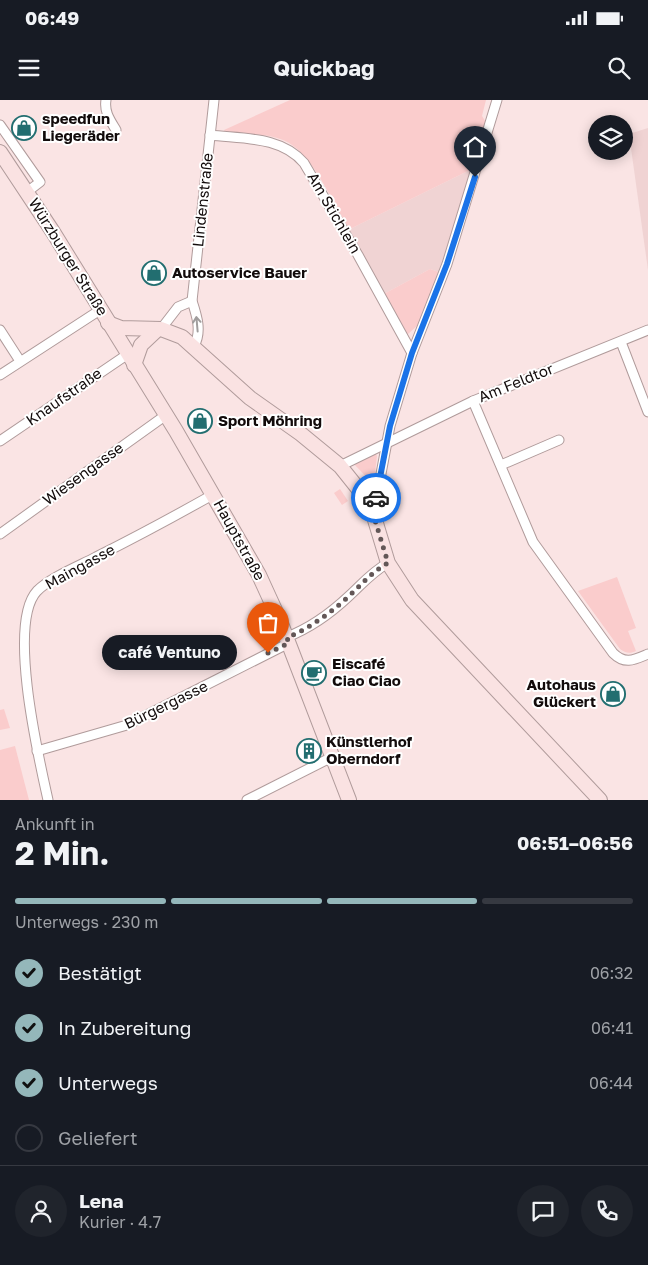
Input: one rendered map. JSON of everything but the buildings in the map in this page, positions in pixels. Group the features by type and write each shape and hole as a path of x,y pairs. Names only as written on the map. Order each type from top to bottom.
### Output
{"main road":[{"name":"Würzburger Straße","path":"0,152 108,323"},
{"path":"108,323 120,328 159,329 176,333 194,346 250,398 301,434 340,466 364,496 372,510 388,563 396,579 412,600 600,800"},
{"name":"Hauptstraße","path":"108,323 214,494 259,575 288,640 349,800"},
{"path":"131,360 141,344 159,329"}],"street":[{"path":"106,100 105,106 108,116 116,130"},
{"name":"Lindenstraße","path":"194,346 198,340 198,320 192,301 214,100"},
{"path":"372,510 377,495 387,441 412,353 447,264 497,100"},
{"name":"Würzburger Straße","path":"0,125 40,182 27,192"},
{"name":"Am Stichlein","path":"210,135 279,144 296,154 309,170 355,248 412,353"},
{"path":"159,329 178,307 192,301"},
{"path":"0,375 100,310"},
{"path":"0,330 20,361"},
{"name":"Am Feldtor","path":"340,466 387,441 473,400 648,330"},
{"path":"620,342 648,412"},
{"name":"Knaufstraße","path":"0,441 131,360"},
{"path":"473,400 533,542 608,647 618,658 630,662 648,654"},
{"name":"Wiesengasse","path":"0,534 166,415"},
{"path":"501,465 559,440"},
{"name":"Maingasse","path":"48,800 37,751 27,681 24,642 26,616 37,592 64,574 214,494"},
{"path":"288,640 324,617 350,596 376,570 388,563"},
{"name":"Bürgergasse","path":"37,751 127,725 288,640"},
{"path":"247,800 332,757"}],"shaded area":[{"path":"290,100 486,100 482,116 487,124 472,169 348,230 321,179 294,146 269,136 225,133 224,130"},
{"path":"648,128 648,270 633,160 633,133"},
{"path":"472,169 439,272 430,269 382,295 348,230"},
{"path":"430,269 439,272 418,325 408,334 404,333 382,295"},
{"path":"375,453 377,456 374,482 372,483 354,464"},
{"path":"340,489 348,501 342,505 334,493"},
{"path":"617,577 636,628 628,631 636,651 632,653 620,649 578,591"},
{"path":"4,709 10,728 0,730 0,710"},
{"path":"15,746 29,800 0,800 0,750"}],"way so far":[{"path":"268,653 289,643 287,638 324,617 350,596 365,579 388,563 372,510 376,498"}],"place":[{"name":"speedfun Liegeräder","path":"24,128"},
{"name":"Autoservice Bauer","path":"154,273"},
{"name":"Sport Möhring","path":"200,421"},
{"name":"café Ventuno","path":"268,653"},
{"name":"Eiscafé Ciao Ciao","path":"314,673"},
{"name":"Autohaus Glückert","path":"613,694"},
{"name":"Künstlerhof Oberndorf","path":"309,751"}],"route":[{"path":"376,498 390,426 412,353 447,264 475,177"}]}
